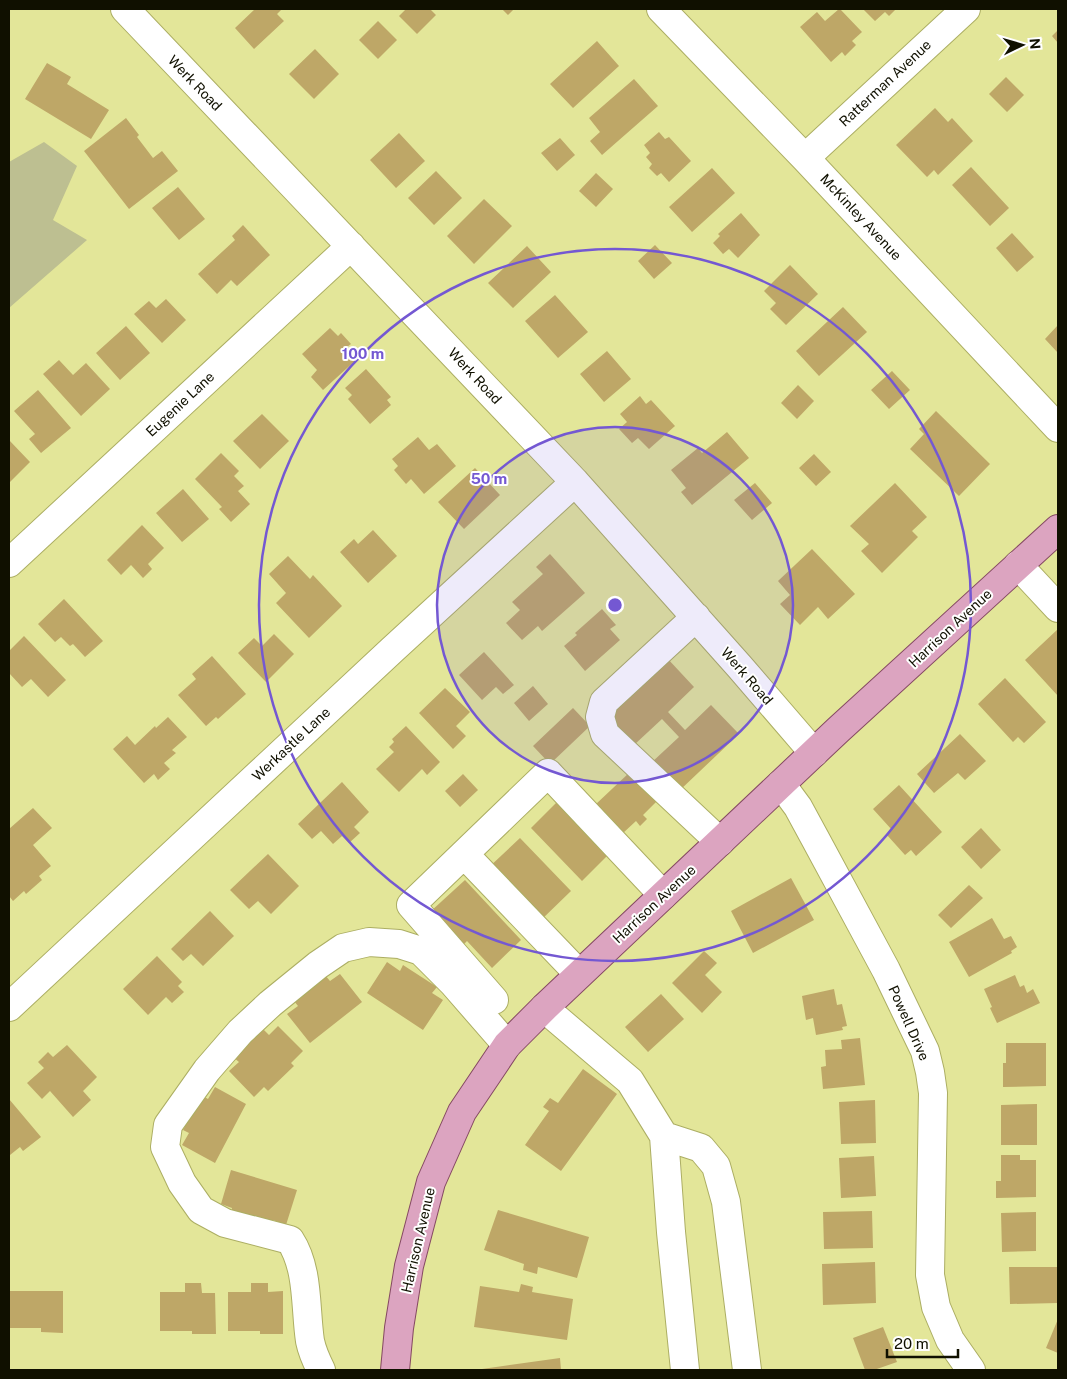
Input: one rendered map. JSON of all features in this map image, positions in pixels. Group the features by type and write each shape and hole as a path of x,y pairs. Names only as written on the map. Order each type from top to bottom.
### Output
{"main road":[{"name":"Harrison Avenue","path":"395,1370 399,1328 409,1266 431,1182 462,1112 514,1038 579,974 814,753 1058,529"}],"street":[{"name":"Werk Road","path":"125,9 575,482 814,753"},
{"name":"McKinley Avenue","path":"661,9 805,158 1058,428"},
{"name":"Ratterman Avenue","path":"805,158 966,9"},
{"name":"Eugenie Lane","path":"9,563 351,246"},
{"name":"Werkastle Lane","path":"9,1007 575,482"},
{"path":"1018,565 1058,608"},
{"path":"696,617 604,702 600,717 605,734 720,842"},
{"path":"514,1038 411,905 548,773 663,895"},
{"name":"Powell Drive","path":"781,784 798,807 822,850 886,970 924,1051 933,1093 930,1275 936,1307 950,1340 971,1370"},
{"path":"464,854 579,974"},
{"path":"321,1370 310,1343 306,1299 297,1251 290,1240 225,1223 201,1210 182,1183 165,1147 168,1125 207,1070 240,1032 270,1004 318,965 343,948 369,942 399,944 420,951 514,1038"},
{"path":"544,1008 630,1081 664,1136 685,1370"},
{"path":"664,1136 701,1148 716,1166 726,1202 748,1370"}],"green space":[{"path":"44,142 77,166 53,220 87,240 9,308 9,162"}],"building":[{"path":"255,9 282,9 277,14 284,21 254,49 235,28"},
{"path":"406,9 430,9 436,15 417,34 399,16"},
{"path":"502,9 514,9 508,15"},
{"path":"839,9 862,32 852,41 856,45 845,56 842,52 831,62 800,27 817,12 825,21"},
{"path":"863,9 896,9 889,16 885,12 875,21"},
{"path":"378,21 397,40 378,59 359,40"},
{"path":"1058,30 1058,43 1052,36"},
{"path":"597,41 619,66 573,108 550,84"},
{"path":"315,49 339,74 314,99 289,74"},
{"path":"47,63 71,77 67,84 109,110 91,139 25,99"},
{"path":"1006,77 1024,95 1007,112 989,94"},
{"path":"634,79 658,106 602,155 590,141 600,132 589,118"},
{"path":"935,108 948,122 952,118 973,141 938,175 934,170 927,177 896,145"},
{"path":"126,118 139,135 137,137 153,158 162,151 178,171 129,209 84,151"},
{"path":"659,132 665,139 669,137 691,161 669,182 661,173 657,176 649,168 652,164 646,157 650,153 644,145"},
{"path":"399,133 425,161 396,188 370,160"},
{"path":"560,138 575,155 557,171 541,153"},
{"path":"971,167 1009,208 990,226 952,185"},
{"path":"712,168 735,193 692,232 669,207"},
{"path":"436,171 462,198 434,225 408,198"},
{"path":"596,173 613,189 596,207 579,191"},
{"path":"178,187 205,219 179,240 152,208"},
{"path":"484,199 512,226 474,264 447,236"},
{"path":"741,213 760,235 738,258 729,249 723,254 713,243 720,236 718,234"},
{"path":"243,225 270,255 237,286 231,280 217,294 198,274 235,240 232,236"},
{"path":"1012,233 1034,257 1017,272 996,248"},
{"path":"655,245 672,263 654,279 638,261"},
{"path":"527,246 551,272 513,308 488,283"},
{"path":"790,265 818,294 786,325 770,309 776,303 764,291"},
{"path":"555,295 588,332 558,358 525,321"},
{"path":"166,299 186,320 162,343 134,314 149,301 156,308"},
{"path":"843,307 867,332 819,376 796,351"},
{"path":"1058,325 1058,353 1045,339"},
{"path":"126,326 150,353 120,380 96,353"},
{"path":"330,328 338,336 341,333 351,344 347,347 357,359 323,390 311,377 317,370 302,354"},
{"path":"607,351 631,379 604,402 580,374"},
{"path":"59,360 73,375 86,363 110,389 81,416 43,374"},
{"path":"366,369 391,397 387,400 391,405 370,424 348,399 352,395 345,388"},
{"path":"892,371 910,390 889,409 871,390"},
{"path":"798,385 814,401 797,419 781,403"},
{"path":"38,390 71,428 41,453 29,439 35,434 14,411"},
{"path":"640,396 646,404 651,400 675,426 649,449 638,438 632,443 619,429 627,422 620,414"},
{"path":"936,411 990,464 959,496 910,449 924,434 919,429"},
{"path":"262,414 289,441 260,469 233,441"},
{"path":"727,432 749,458 692,505 681,492 686,488 671,470 698,448 702,453"},
{"path":"418,437 429,450 437,444 456,466 424,494 411,479 406,484 394,470 398,466 392,459"},
{"path":"9,440 30,462 9,483"},
{"path":"221,453 239,471 234,476 244,486 238,491 250,504 231,522 219,509 222,507 195,479"},
{"path":"814,454 831,472 816,486 799,468"},
{"path":"475,468 500,495 464,529 438,502"},
{"path":"755,483 772,503 752,520 734,500"},
{"path":"895,483 927,517 912,531 918,537 882,573 861,551 869,544 850,526"},
{"path":"183,489 209,519 182,542 156,513"},
{"path":"142,525 164,548 148,564 152,569 143,578 131,565 121,575 107,560"},
{"path":"373,530 397,556 368,583 340,552 354,539 358,544"},
{"path":"812,549 855,594 828,619 818,607 800,625 780,604 790,595 778,581"},
{"path":"550,554 585,593 542,631 538,626 522,640 506,623 520,610 512,602 543,574 536,567"},
{"path":"288,556 310,579 313,575 342,606 309,638 276,603 286,593 269,574"},
{"path":"64,599 103,641 85,657 73,644 70,646 61,637 55,642 38,624"},
{"path":"602,609 616,625 610,629 620,640 585,671 564,646 577,635 575,633"},
{"path":"1058,629 1058,696 1025,660"},
{"path":"274,634 294,654 266,682 238,653 254,638 262,646"},
{"path":"24,636 66,680 48,697 31,679 22,687 9,673 9,651"},
{"path":"484,652 514,685 503,694 496,687 482,700 459,675"},
{"path":"212,656 246,694 218,719 216,717 206,726 178,695 196,679 192,674"},
{"path":"667,658 694,687 668,712 685,730 711,705 739,734 678,792 651,763 679,737 662,719 634,745 606,716"},
{"path":"1005,678 1046,722 1024,743 1018,737 1013,742 978,704"},
{"path":"533,686 548,704 529,721 514,703"},
{"path":"445,688 470,712 456,726 466,736 453,749 419,713"},
{"path":"573,708 590,726 550,764 533,746"},
{"path":"168,717 187,737 172,750 176,753 164,763 170,769 158,780 154,774 144,783 113,749 127,736 135,745 155,726 156,728"},
{"path":"406,726 440,762 427,775 422,769 399,792 376,769 394,752 389,747 394,742 392,739"},
{"path":"960,734 986,761 965,780 958,773 934,793 917,774"},
{"path":"630,772 657,801 643,815 647,819 640,826 636,821 622,834 595,805"},
{"path":"463,774 478,790 460,807 445,791"},
{"path":"342,782 369,812 354,827 360,833 349,843 342,836 333,844 321,831 312,839 298,824"},
{"path":"899,785 942,832 916,856 911,850 905,855 887,835 892,830 873,809"},
{"path":"562,797 613,850 582,881 531,828"},
{"path":"33,808 52,828 33,845 51,866 39,876 42,880 26,894 24,891 13,901 9,896 9,829"},
{"path":"981,828 1001,850 981,869 961,847"},
{"path":"520,838 571,891 539,922 487,869"},
{"path":"268,854 299,886 271,914 258,901 249,909 230,890"},
{"path":"791,878 814,920 753,953 731,911"},
{"path":"465,880 521,940 492,968 467,941 462,946 430,912"},
{"path":"969,885 983,898 951,928 938,915"},
{"path":"210,911 234,936 203,966 191,954 183,961 171,949"},
{"path":"992,918 1004,939 1011,936 1017,947 1011,951 1012,953 969,977 949,942"},
{"path":"704,951 717,963 705,975 722,992 702,1013 672,983"},
{"path":"157,956 182,982 178,986 184,992 172,1003 166,997 148,1015 123,989"},
{"path":"387,962 400,971 403,965 437,987 432,993 443,1000 423,1030 367,993"},
{"path":"340,974 362,1002 310,1043 287,1014 298,1006 294,1001 325,975 330,981"},
{"path":"1015,975 1020,987 1024,985 1027,993 1033,989 1040,1003 997,1023 984,989"},
{"path":"834,989 837,1005 842,1004 847,1026 842,1027 843,1030 816,1035 813,1018 806,1020 802,996"},
{"path":"661,994 684,1019 648,1052 625,1027"},
{"path":"278,1026 303,1051 291,1063 294,1066 268,1091 264,1087 254,1097 229,1071 239,1062 233,1057 263,1029 269,1035"},
{"path":"860,1038 865,1085 823,1089 821,1067 826,1066 825,1050 842,1049 841,1040"},
{"path":"1006,1043 1046,1043 1046,1086 1003,1087 1003,1063 1006,1063"},
{"path":"67,1045 97,1077 83,1091 91,1100 73,1117 50,1091 42,1099 27,1083 44,1068 38,1062 48,1052 53,1057"},
{"path":"583,1069 617,1094 561,1171 525,1145 549,1111 543,1107 550,1098 558,1103"},
{"path":"215,1087 246,1104 215,1163 182,1145 189,1133 183,1130 201,1095 208,1099"},
{"path":"9,1099 41,1137 23,1151 20,1147 10,1155 9,1154"},
{"path":"875,1100 876,1143 841,1144 839,1102"},
{"path":"1037,1104 1037,1145 1001,1145 1001,1105"},
{"path":"1001,1155 1020,1155 1020,1160 1036,1160 1036,1197 996,1198 996,1181 1001,1181"},
{"path":"874,1156 876,1196 841,1198 839,1158"},
{"path":"231,1170 297,1190 286,1225 273,1220 271,1226 231,1214 232,1208 221,1204"},
{"path":"498,1210 589,1237 577,1278 538,1267 537,1274 523,1270 524,1264 484,1250"},
{"path":"872,1211 873,1248 824,1249 823,1212"},
{"path":"1036,1212 1036,1251 1002,1252 1001,1213"},
{"path":"875,1262 876,1303 823,1305 822,1264"},
{"path":"1009,1267 1057,1267 1058,1303 1010,1304"},
{"path":"185,1283 201,1283 202,1293 215,1293 216,1334 192,1334 192,1331 160,1331 160,1292 185,1292"},
{"path":"251,1283 268,1283 268,1292 283,1291 283,1334 260,1334 260,1331 228,1331 228,1292 251,1292"},
{"path":"521,1284 533,1287 532,1292 573,1299 567,1340 474,1327 480,1286 519,1292"},
{"path":"9,1291 63,1291 63,1333 41,1332 41,1328 9,1328"},
{"path":"1058,1319 1058,1353 1046,1348"},
{"path":"883,1327 897,1362 874,1370 865,1370 853,1338"},
{"path":"560,1358 561,1370 482,1370 482,1369"}]}
